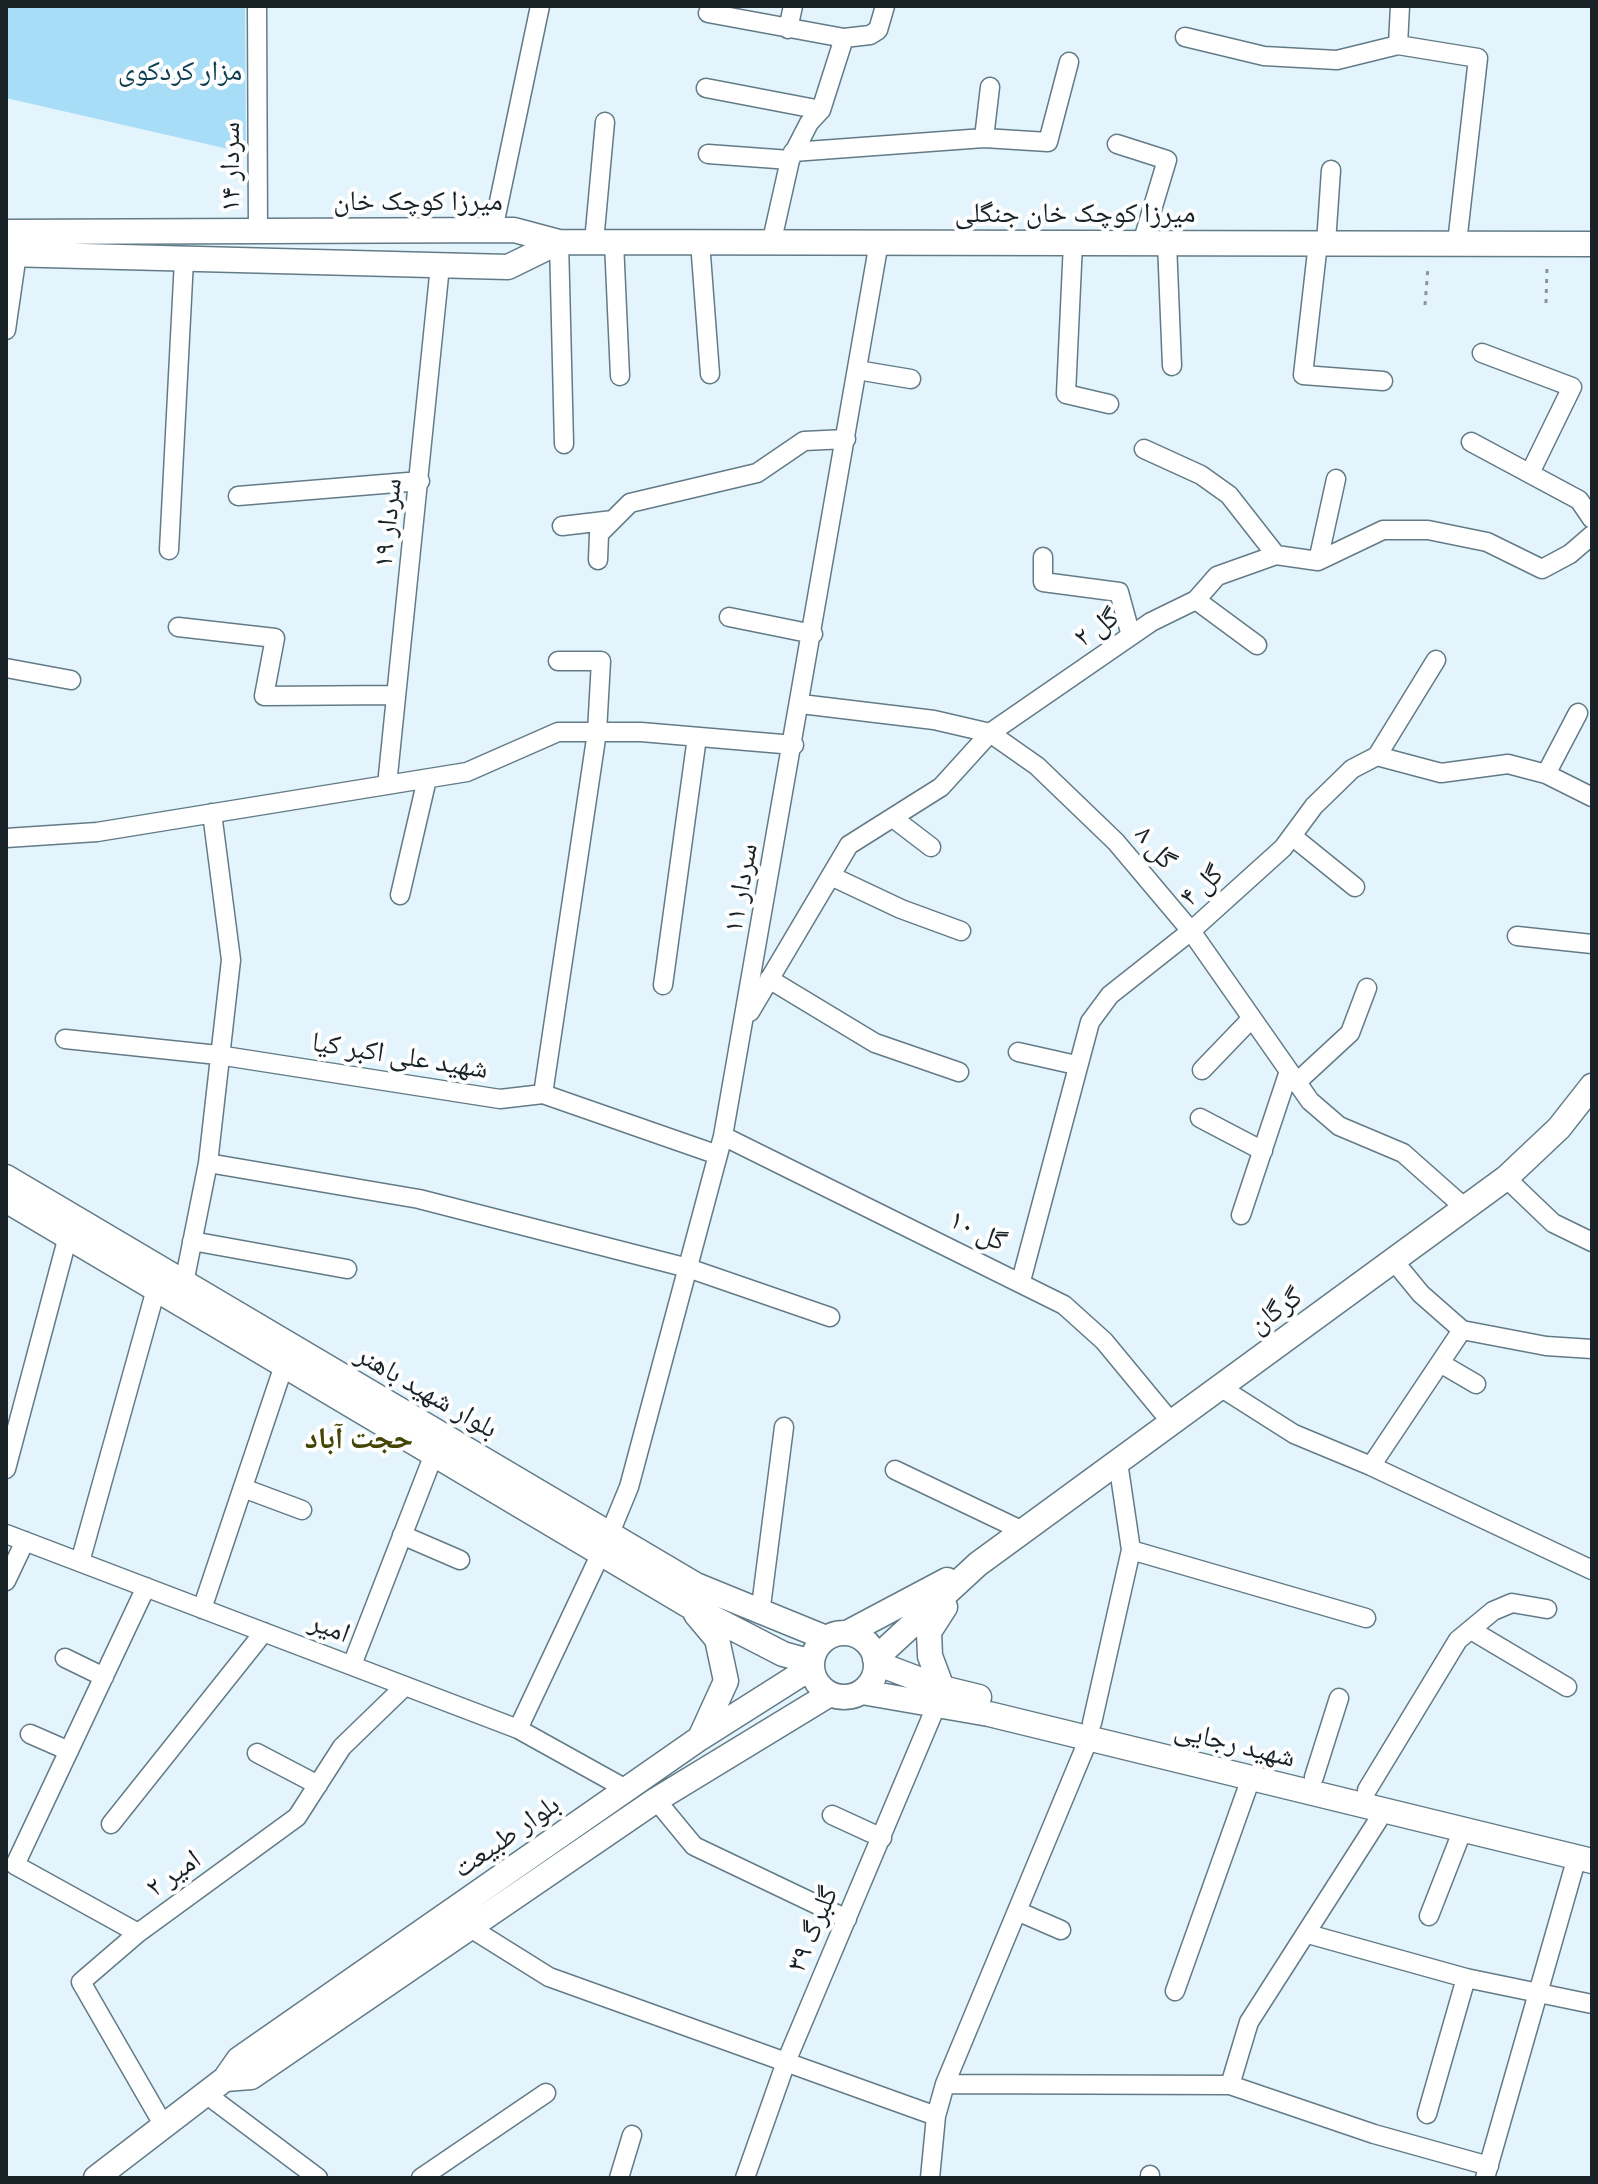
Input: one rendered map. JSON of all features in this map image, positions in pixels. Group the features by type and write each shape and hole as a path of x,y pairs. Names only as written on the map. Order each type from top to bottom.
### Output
{"main road":[{"name":"میرزا کوچک خان","path":"10,247 258,233 493,230 514,230 559,242"},
{"path":"347,232 350,264"},
{"name":"میرزا کوچک خان جنگلی","path":"559,242 772,240 1592,244"},
{"path":"10,247 184,260 508,267 559,242"},
{"name":"گرگان","path":"978,1564 1506,1178 1559,1128 1592,1086"},
{"name":"بلوار شهید باهنر","path":"6,1177 606,1543 686,1604 783,1654 812,1665"},
{"name":"بلوار شهید باهنر","path":"6,1200 434,1454 606,1543 760,1614 836,1635"},
{"path":"836,1635 867,1642 876,1661 875,1674 862,1692 852,1696 830,1694 821,1687 812,1665 818,1646 836,1635 978,1564"},
{"path":"876,1661 978,1564"},
{"path":"940,1696 930,1656 929,1632 978,1564"},
{"path":"686,1604 717,1639 726,1681 700,1738"},
{"name":"شهید رجایی","path":"876,1661 940,1696"},
{"name":"بلوار طبیعت","path":"230,2077 626,1789 812,1665"},
{"name":"شهید رجایی","path":"862,1692 940,1696 1314,1777 1587,1854"},
{"name":"بلوار طبیعت","path":"230,2077 469,1927 656,1800 830,1694"},
{"name":"شهید رجایی","path":"1090,1730 1251,1778 1463,1829 1587,1854"},
{"path":"96,2178 230,2077"}],"street":[{"name":"سردار ۱۴","path":"257,6 258,233"},
{"path":"493,230 540,6"},
{"path":"788,29 793,6"},
{"path":"708,13 844,38 870,35 878,30 885,6"},
{"path":"1398,45 1400,6"},
{"path":"1185,37 1264,56 1337,60 1398,45 1478,58 1457,243"},
{"path":"772,240 792,156 821,110 844,38"},
{"path":"708,154 792,156 984,138 1051,140 1069,62"},
{"path":"984,138 990,87"},
{"path":"706,88 821,110"},
{"path":"605,122 604,242 620,376"},
{"path":"1117,144 1167,160 1142,243"},
{"path":"1331,170 1303,375 1383,381"},
{"path":"559,242 564,444"},
{"path":"700,242 710,374"},
{"name":"سردار ۱۱","path":"518,1729 606,1543 629,1487 723,1136 794,745 879,242"},
{"path":"1073,243 1066,394 1109,404"},
{"path":"1167,243 1172,366"},
{"path":"6,330 10,247"},
{"path":"169,550 184,260"},
{"name":"سردار ۱۹","path":"387,785 440,266"},
{"path":"1482,353 1572,387 1531,471"},
{"path":"857,370 911,379"},
{"path":"598,560 599,534 630,503 757,473 804,441 846,439"},
{"path":"1471,442 1531,471 1579,500 1592,519"},
{"path":"1144,449 1201,475 1229,495 1276,555"},
{"path":"1318,561 1336,479"},
{"path":"238,496 420,481"},
{"path":"562,526 613,520"},
{"path":"1318,561 1383,530 1428,530 1487,542 1542,569 1570,554 1592,535"},
{"name":"گل ۲","path":"744,1021 849,845 941,787 990,733 1131,636 1196,600 1217,576 1276,555 1318,561"},
{"path":"1043,557 1043,582 1119,592 1131,636"},
{"path":"1196,600 1257,645"},
{"path":"729,617 813,634"},
{"path":"178,627 275,638 264,696 396,695"},
{"path":"1436,660 1377,756 1441,773 1508,764 1546,774 1592,797"},
{"path":"543,1094 597,732 601,661 558,661"},
{"path":"6,668 71,680"},
{"name":"گل ۸","path":"801,704 934,720 990,733 1037,766 1079,802 1191,931 1310,1101 1339,1126 1403,1153 1465,1208"},
{"path":"1546,774 1578,713"},
{"path":"6,838 97,832 467,772 558,732 697,737 794,745"},
{"path":"663,985 697,737"},
{"name":"گل ۴","path":"1021,1281 1076,1065 1090,1022 1110,995 1191,931 1292,836 1314,806 1352,769 1377,756"},
{"path":"400,895 427,779"},
{"path":"184,1283 208,1163 231,960 212,813"},
{"path":"893,818 931,847"},
{"path":"1292,836 1355,887"},
{"path":"831,876 901,909 961,931"},
{"path":"1517,936 1592,944"},
{"path":"769,979 875,1043 959,1072"},
{"path":"1241,1215 1293,1077 1350,1033 1367,988"},
{"path":"1202,1070 1252,1018"},
{"name":"شهید علی اکبر کیا","path":"65,1039 218,1055 500,1099 543,1094 718,1155"},
{"path":"1018,1052 1076,1065"},
{"path":"1200,1118 1263,1151"},
{"name":"گل ۱۰","path":"723,1136 1021,1281 1064,1305 1104,1341 1171,1422"},
{"path":"208,1163 419,1199 688,1268 830,1317"},
{"path":"1506,1178 1553,1223 1592,1242"},
{"path":"6,1469 68,1236"},
{"path":"192,1241 347,1269"},
{"path":"1393,1260 1421,1294 1462,1330 1546,1346 1592,1349"},
{"path":"80,1562 156,1289"},
{"path":"1371,1466 1462,1330"},
{"path":"1440,1363 1476,1384"},
{"path":"202,1609 284,1365"},
{"path":"1220,1387 1294,1434 1371,1466 1592,1570"},
{"path":"760,1614 784,1427"},
{"path":"352,1665 434,1454"},
{"path":"930,2178 936,2116 945,2084 1090,1730 1131,1550 1118,1462"},
{"path":"895,1470 1023,1531"},
{"path":"243,1488 302,1510"},
{"name":"امیر","path":"6,1534 518,1729 626,1789"},
{"path":"402,1535 460,1560"},
{"path":"6,1581 25,1541"},
{"path":"1131,1550 1366,1618"},
{"path":"138,1933 15,1865 146,1587"},
{"path":"1367,1790 1458,1640 1493,1611 1512,1603 1547,1609"},
{"path":"1471,1630 1567,1687"},
{"path":"111,1824 264,1632"},
{"path":"65,1658 104,1677"},
{"name":"امیر ۲","path":"164,2126 81,1982 138,1933 297,1817 342,1747 405,1686"},
{"name":"گلبرگ ۳۹","path":"745,2178 786,2062 940,1696"},
{"path":"1314,1777 1339,1698"},
{"path":"30,1734 69,1751"},
{"path":"257,1753 318,1785"},
{"path":"1175,1991 1251,1778"},
{"path":"656,1800 694,1846 847,1919"},
{"path":"1230,2085 1249,2022 1384,1811"},
{"path":"832,1815 882,1838"},
{"path":"1429,1916 1463,1829"},
{"path":"945,2084 1230,2085 1487,2172 1540,1993 1587,1854"},
{"path":"1017,1911 1061,1930"},
{"path":"469,1927 549,1977 936,2116"},
{"path":"1308,1934 1466,1978 1592,2004"},
{"path":"1427,2114 1466,1978"},
{"path":"230,2077 318,2178"},
{"path":"421,2178 546,2093"},
{"path":"619,2178 632,2135"}],"path":[{"path":"1425,305 1430,243"},
{"path":"1546,303 1547,243"}],"green space":[{"name":"مزار کردکوی","path":"6,6 245,6 246,153 6,98"}],"district":[{"name":"حجت آباد","path":"359,1438"}]}
